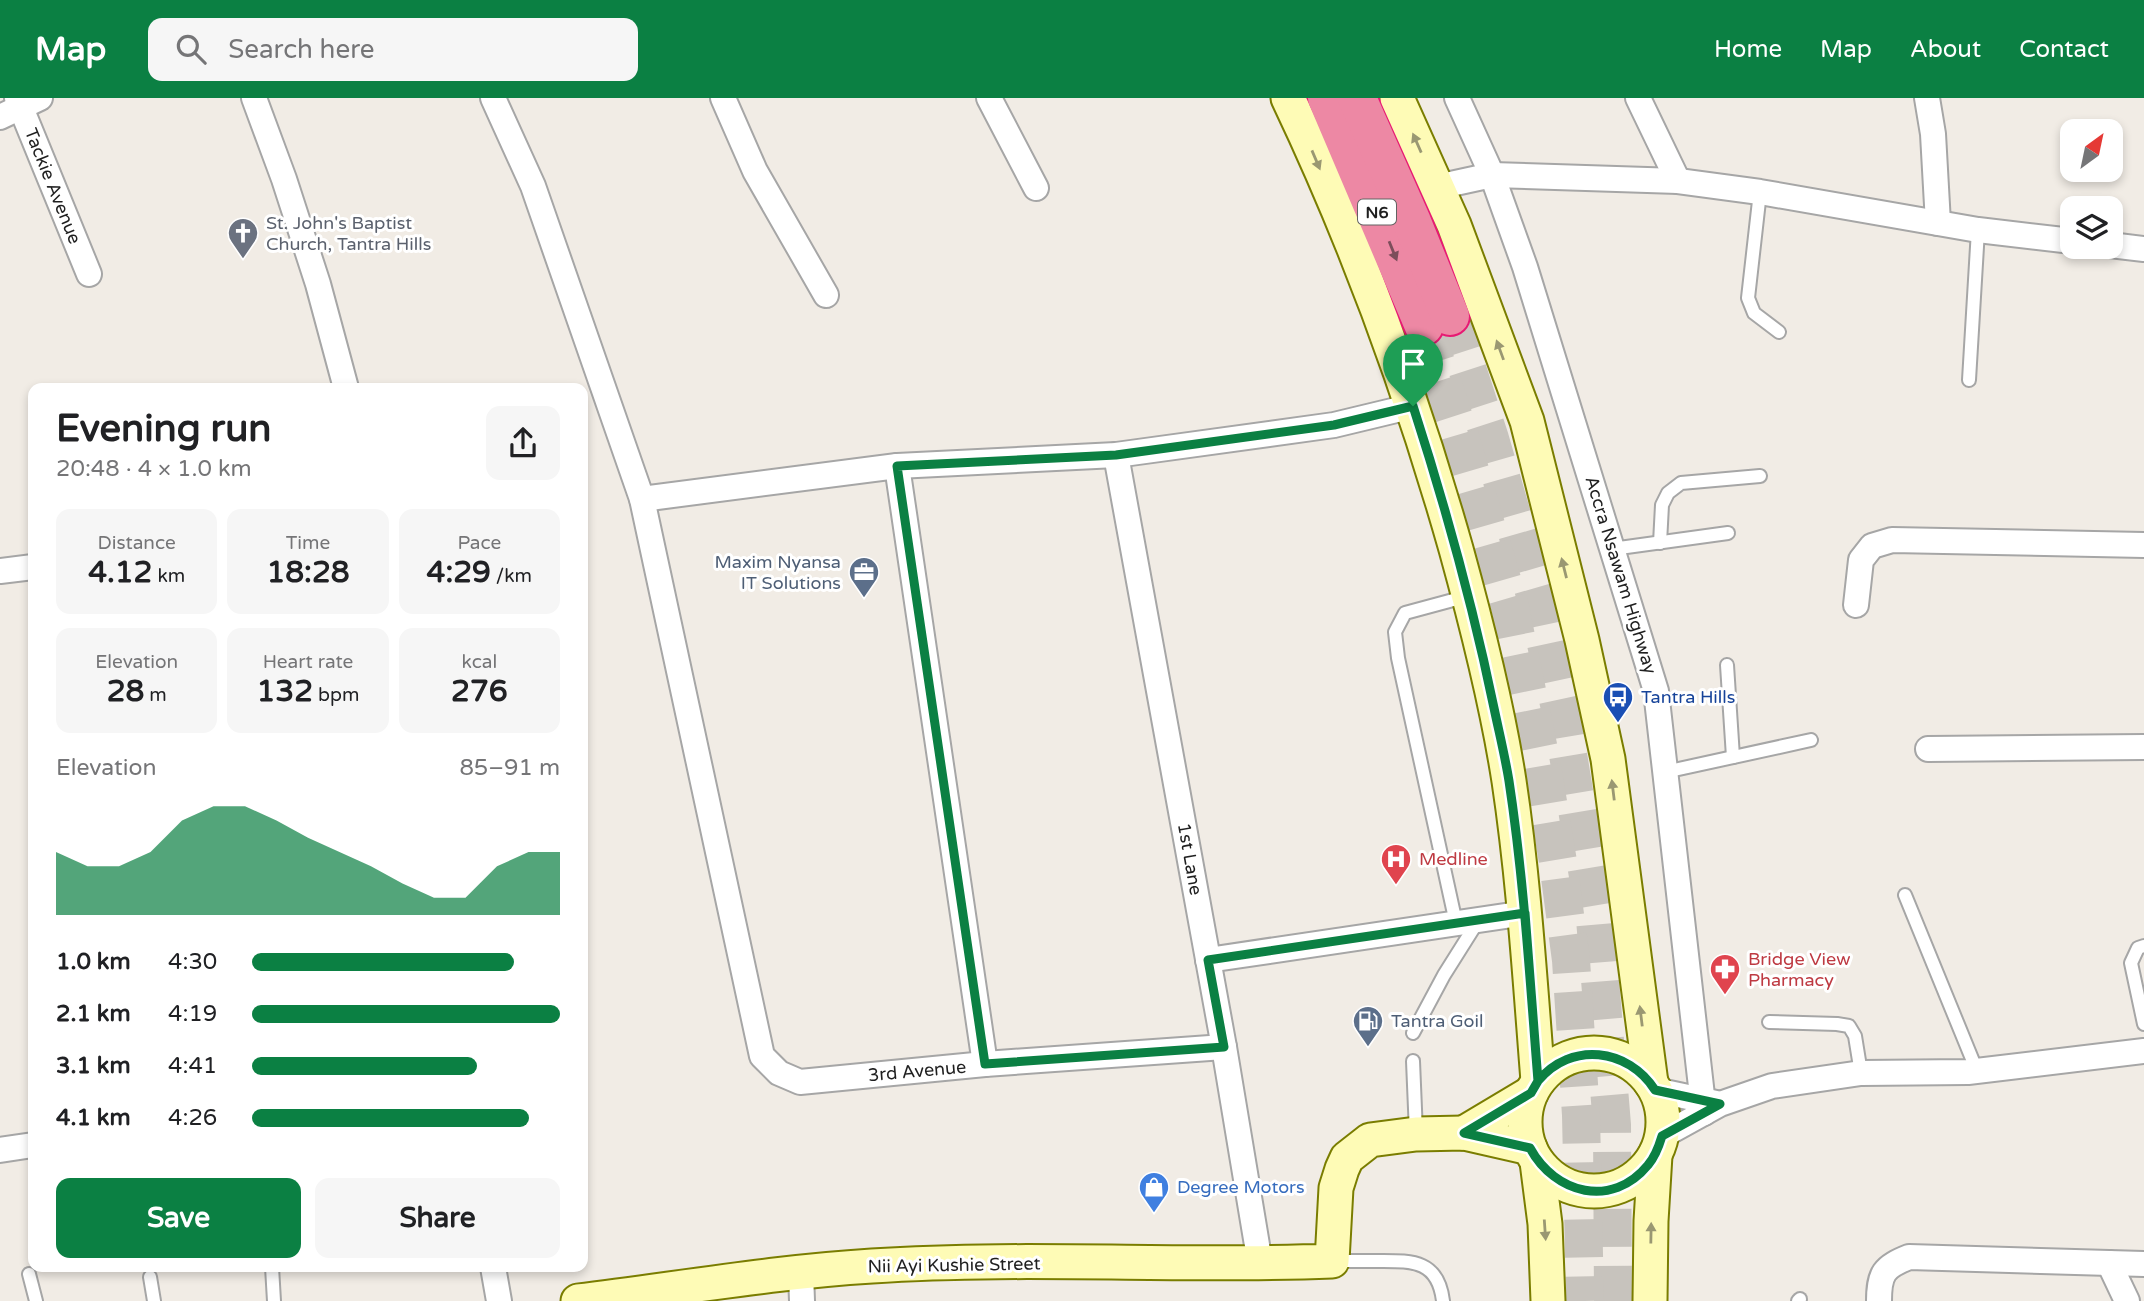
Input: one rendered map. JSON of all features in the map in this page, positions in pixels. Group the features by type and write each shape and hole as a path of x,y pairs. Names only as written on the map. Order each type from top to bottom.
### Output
{"highway":[{"name":"N6","path":"1328,98 1437,321 1412,222 1357,98"}],"main road":[{"path":"1288,98 1354,248 1395,350 1434,471 1477,626 1509,779 1525,913 1535,1087"},
{"path":"1397,98 1454,225 1527,421 1582,640 1608,759 1653,1087 1664,1120 1651,1221 1650,1301"},
{"path":"1548,1301 1545,1224 1534,1155 1525,1129 1525,1111 1535,1087 1544,1074 1567,1059 1594,1053 1621,1059 1643,1074 1653,1087"},
{"path":"1464,1133 1535,1087"},
{"path":"1332,1261 1336,1188 1347,1158 1370,1140 1416,1134 1464,1133 1534,1155 1545,1171 1564,1184 1586,1191 1609,1190 1630,1182 1647,1167 1659,1145"},
{"name":"Nii Ayi Kushie Street","path":"578,1301 802,1287 872,1266 958,1263 1260,1264 1332,1261"}],"street":[{"path":"254,98 314,271 345,383"},
{"path":"493,98 533,186 642,499 897,466 1116,455 1334,425 1413,406"},
{"path":"723,98 755,171 826,295"},
{"path":"989,98 1037,188"},
{"name":"Accra Nsawam Highway","path":"1457,98 1492,175 1525,267 1656,691 1709,1106"},
{"path":"1638,98 1678,181"},
{"path":"1927,98 1933,134 1938,223"},
{"name":"Tackie Avenue","path":"20,105 89,274"},
{"path":"1437,187 1492,175 1678,181 1760,192 1978,230 2060,240"},
{"path":"2123,246 2144,248"},
{"name":"1st Lane","path":"1116,455 1224,1047 1260,1264"},
{"path":"897,466 985,1064"},
{"name":"3rd Avenue","path":"642,499 762,1056 779,1073 800,1082 985,1064 1224,1047"},
{"path":"1856,605 1861,560 1872,545 1892,540 2144,545"},
{"path":"0,571 28,568"},
{"path":"1928,749 2144,747"},
{"path":"1208,960 1525,913"},
{"path":"1659,1145 1709,1106 1772,1086 1861,1073 1977,1071 2144,1051"},
{"path":"1653,1087 1709,1106"},
{"path":"0,1150 28,1146"},
{"path":"1879,1301 1879,1281 1889,1265 1909,1257 2144,1264"},
{"path":"2109,1263 2127,1301"},
{"path":"494,1272 499,1301"}],"lane":[{"path":"1760,192 1748,298 1754,313 1779,332"},
{"path":"1969,380 1978,230"},
{"path":"1660,543 1662,505 1668,493 1681,483 1760,476"},
{"path":"1612,549 1728,533"},
{"path":"1413,1033 1444,975 1468,921 1398,658 1395,632 1405,613 1469,596"},
{"path":"1727,665 1733,757"},
{"path":"1665,772 1811,740"},
{"path":"1905,895 1977,1071"},
{"path":"2144,946 2138,948 2131,963 2144,1024"},
{"path":"1769,1022 1849,1026 1855,1036 1861,1073"},
{"path":"1413,1061 1416,1134"},
{"path":"1332,1261 1412,1261 1428,1268 1438,1281 1443,1301"},
{"path":"272,1272 274,1301"},
{"path":"29,1275 36,1301"},
{"path":"150,1278 154,1301"}],"tunnel":[{"path":"1450,316 1490,439 1537,602 1562,718 1595,919 1612,1125 1613,1301"},
{"path":"1424,326 1459,433 1510,607 1541,760 1558,862 1571,960 1581,1115 1585,1301"}],"place":[{"name":"St. John's Baptist Church, Tantra Hills","path":"243,260"},
{"name":"Maxim Nyansa IT Solutions","path":"864,599"},
{"name":"Tantra Hills","path":"1618,724"},
{"name":"Medline","path":"1396,886"},
{"name":"Bridge View Pharmacy","path":"1725,996"},
{"name":"Tantra Goil","path":"1368,1048"},
{"name":"Degree Motors","path":"1154,1214"}],"route":[{"path":"1413,406 1334,425 1116,455 897,466 985,1064 1224,1047 1208,960 1525,913 1538,1081 1531,1093 1464,1133 1530,1148 1545,1171 1564,1184 1586,1191 1609,1190 1630,1182 1647,1167 1662,1136 1720,1104 1655,1090 1643,1074 1621,1059 1594,1053 1567,1059 1538,1081 1534,1032 1525,913 1509,779 1477,626 1413,406"}]}
